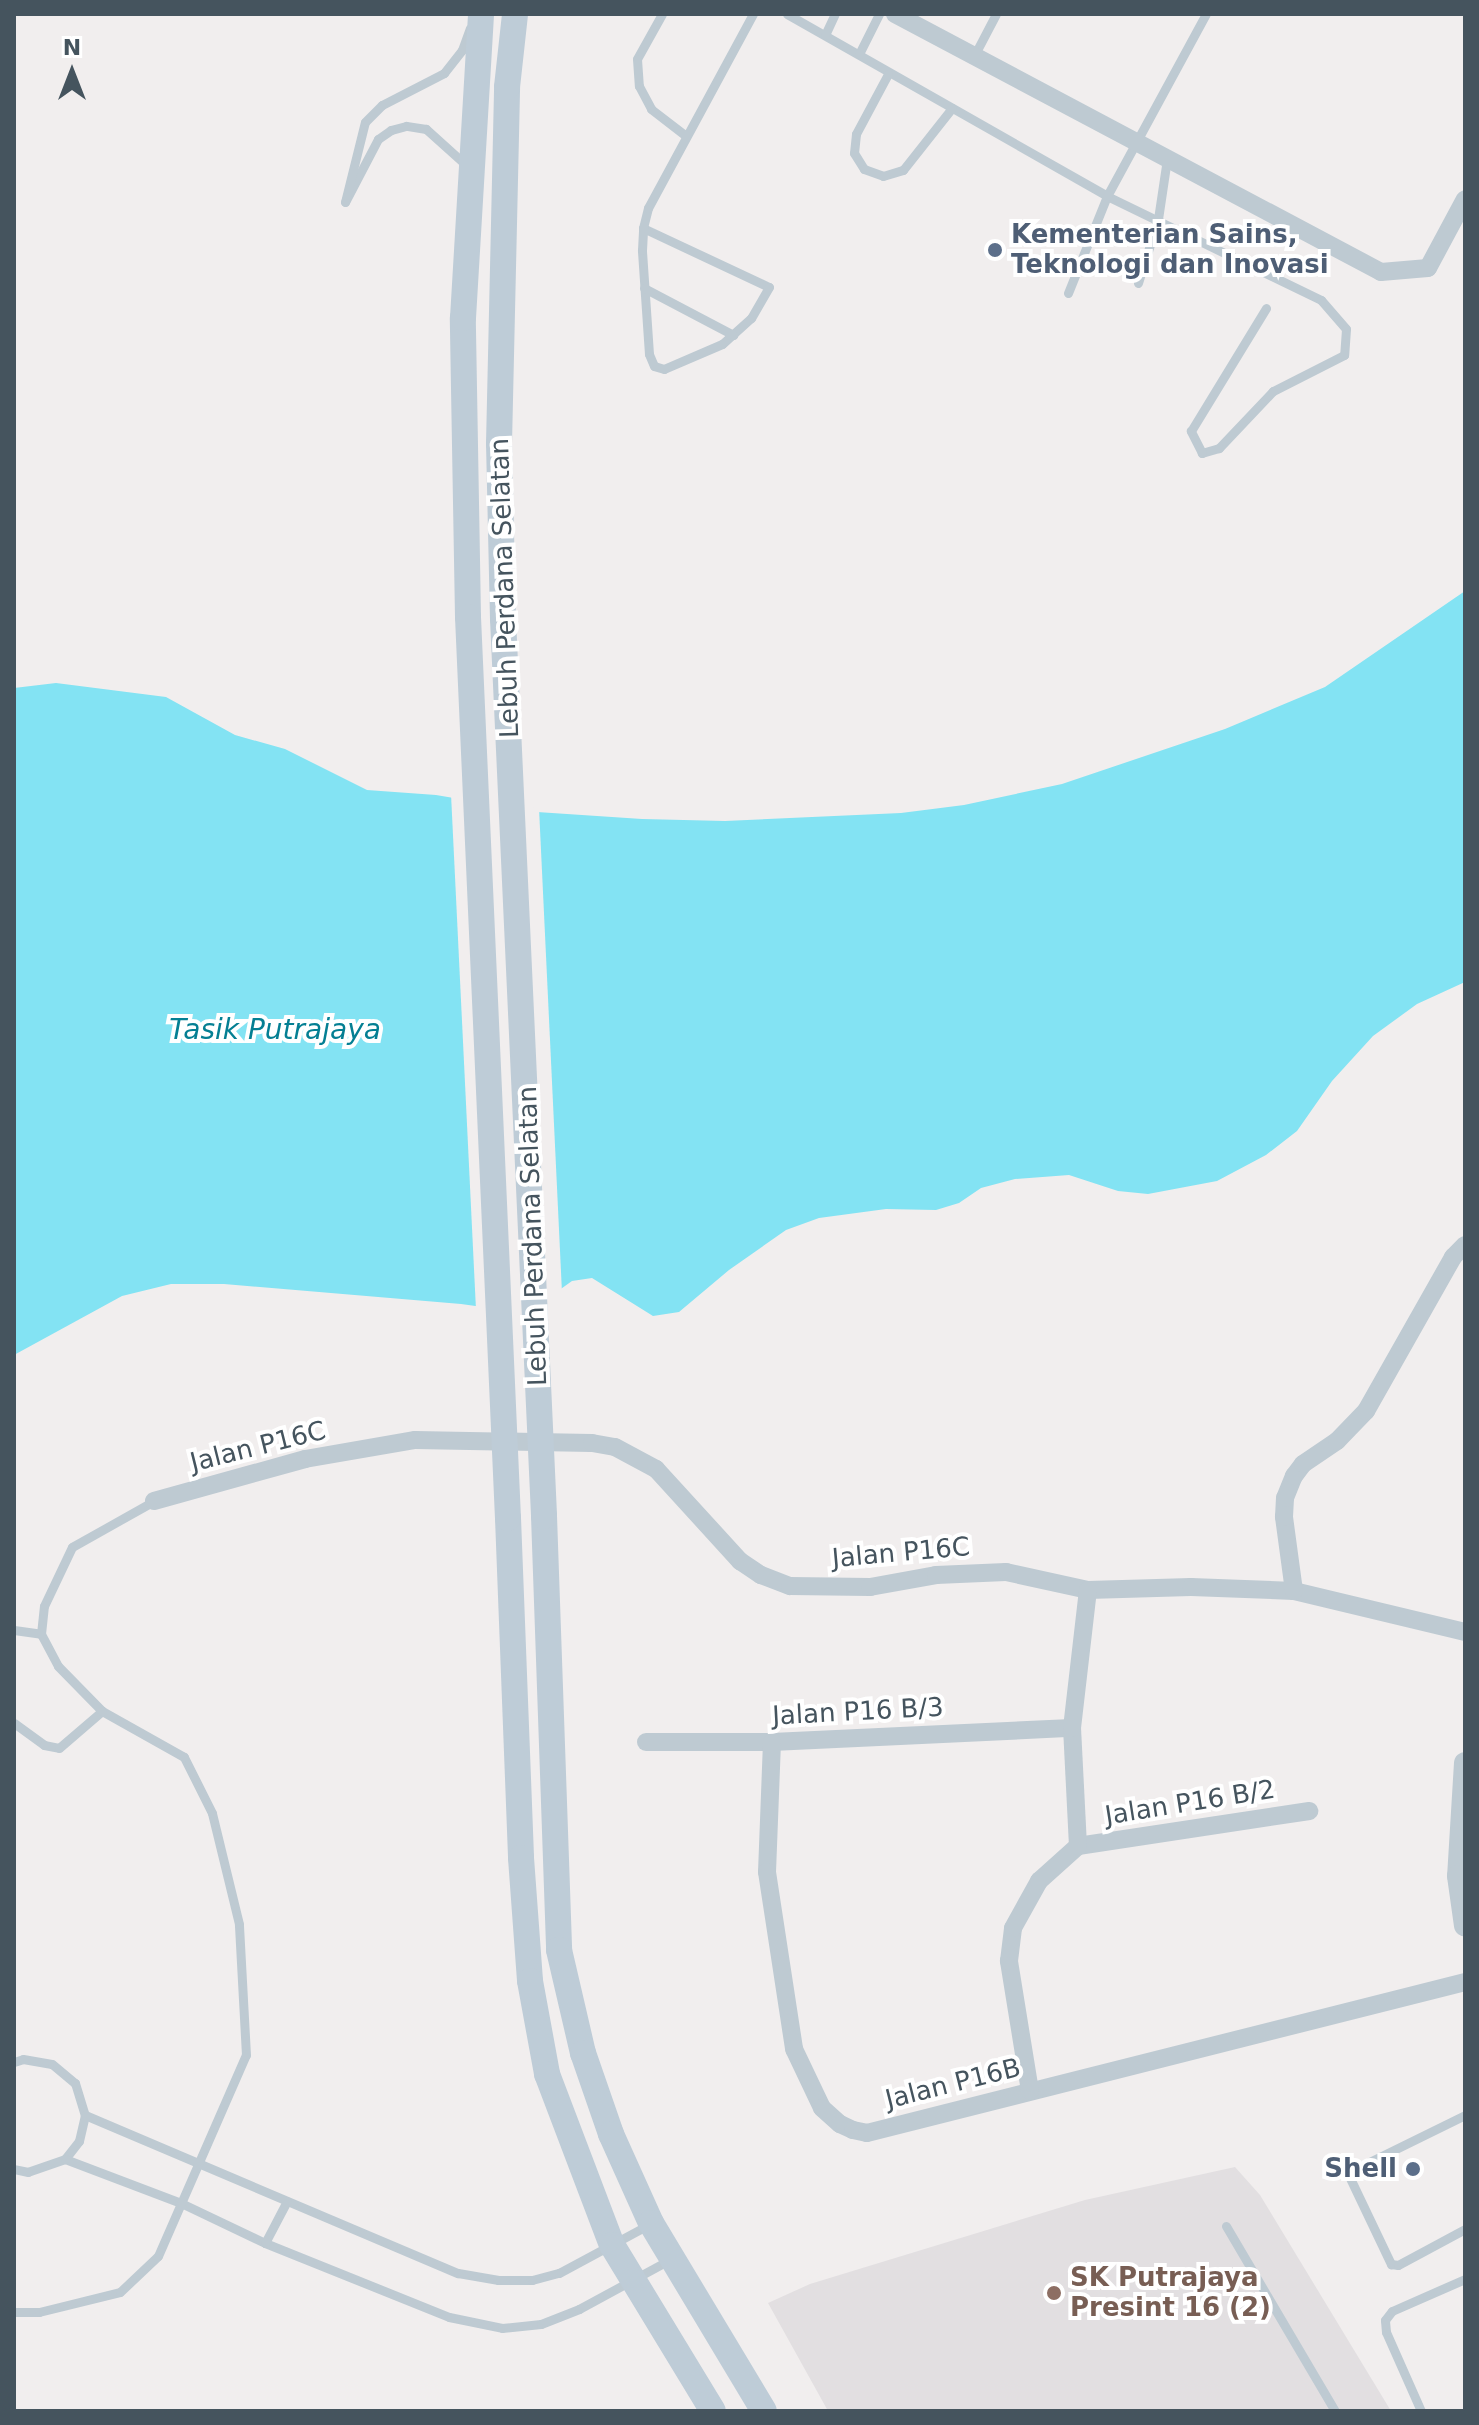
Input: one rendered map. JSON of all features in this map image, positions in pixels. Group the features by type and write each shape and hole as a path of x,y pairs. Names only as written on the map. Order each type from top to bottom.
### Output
{"main road":[{"name":"Lebuh Perdana Selatan","path":"478,14 463,318 468,617 521,1858 530,1981 547,2074 612,2245 713,2411"},
{"name":"Lebuh Perdana Selatan","path":"515,14 507,87 499,444 503,619 544,1516 559,1950 583,2053 611,2134 651,2223 764,2411"}],"street":[{"path":"895,14 1381,272 1428,268 1465,199"},
{"path":"1294,1591 1284,1517 1285,1498 1294,1476 1303,1464 1337,1441 1366,1411 1453,1257 1465,1245"},
{"name":"Jalan P16C","path":"154,1501 305,1459 415,1440 592,1443 615,1447 656,1469 740,1561 774,1581 790,1586 870,1587 936,1575 1006,1572 1088,1590 1191,1587 1294,1591 1465,1632"},
{"path":"1030,2091 1009,1961 1013,1928 1039,1881 1078,1846 1072,1728 1088,1590"},
{"name":"Jalan P16 B/3","path":"646,1742 772,1742 1072,1728"},
{"name":"Jalan P16B","path":"772,1742 767,1872 794,2049 822,2108 840,2124 867,2133 1465,1982"},
{"path":"1465,1763 1458,1876 1465,1926"},
{"name":"Jalan P16 B/2","path":"1078,1846 1309,1811"}],"lane":[{"path":"471,170 426,129 406,126 391,130 378,139 345,202 365,122 382,105 444,73 462,50 478,14"},
{"path":"662,14 637,59 639,86 651,109 686,136"},
{"path":"643,228 769,287 751,318 733,335 722,344 676,365 654,366 649,354 643,228 648,208 753,14"},
{"path":"787,14 1107,196 1321,300 1346,329 1344,355 1273,391 1219,448 1202,453 1191,431 1266,308"},
{"path":"825,35 835,14"},
{"path":"859,54 879,14"},
{"path":"974,56 996,14"},
{"path":"1068,293 1107,196 1206,14"},
{"path":"888,74 856,134 854,153 864,169 883,176 903,170 952,108"},
{"path":"1138,283 1158,219 1167,159"},
{"path":"644,288 733,335"},
{"path":"14,2312 39,2312 120,2292 158,2256 246,2055 239,1924 212,1813 184,1757 102,1711 58,1666 41,1634 44,1606 72,1547 154,1501"},
{"path":"14,1630 41,1634"},
{"path":"14,1723 44,1745 59,1748 102,1711"},
{"path":"14,2062 23,2059 52,2064 75,2083 85,2115 79,2141 65,2159 28,2172 14,2169"},
{"path":"85,2115 458,2273 498,2280 532,2280 559,2273 651,2223"},
{"path":"1465,2115 1351,2171 1349,2176 1391,2264 1398,2265 1465,2229"},
{"path":"65,2159 181,2203 265,2243 449,2317 502,2328 541,2324 632,2282 671,2259"},
{"path":"265,2243 287,2201"},
{"path":"1226,2226 1335,2411"},
{"path":"1421,2411 1386,2332 1385,2320 1392,2311 1465,2279"}],"shaded area":[{"name":"SK Putrajaya Presint 16 (2)","path":"1235,2167 1260,2195 1391,2411 828,2411 768,2303 810,2284 1085,2200"}],"water":[{"name":"Tasik Putrajaya","path":"1465,591 1465,982 1417,1004 1373,1036 1332,1081 1297,1131 1266,1155 1217,1181 1148,1194 1118,1191 1069,1175 1015,1179 981,1188 959,1203 936,1210 886,1209 819,1218 786,1230 729,1270 679,1312 653,1316 592,1278 572,1281 527,1313 461,1304 224,1284 171,1284 122,1296 14,1355 14,688 56,683 166,697 235,735 285,749 367,790 436,795 537,812 642,819 725,821 901,813 964,805 1062,784 1225,729 1325,687"}],"pier":[{"path":"451,794 539,808 562,1293 528,1317 476,1310"}],"place":[{"name":"Kementerian Sains, Teknologi dan Inovasi","path":"995,250"},
{"name":"Shell","path":"1413,2169"},
{"name":"SK Putrajaya Presint 16 (2)","path":"1054,2293"}]}
